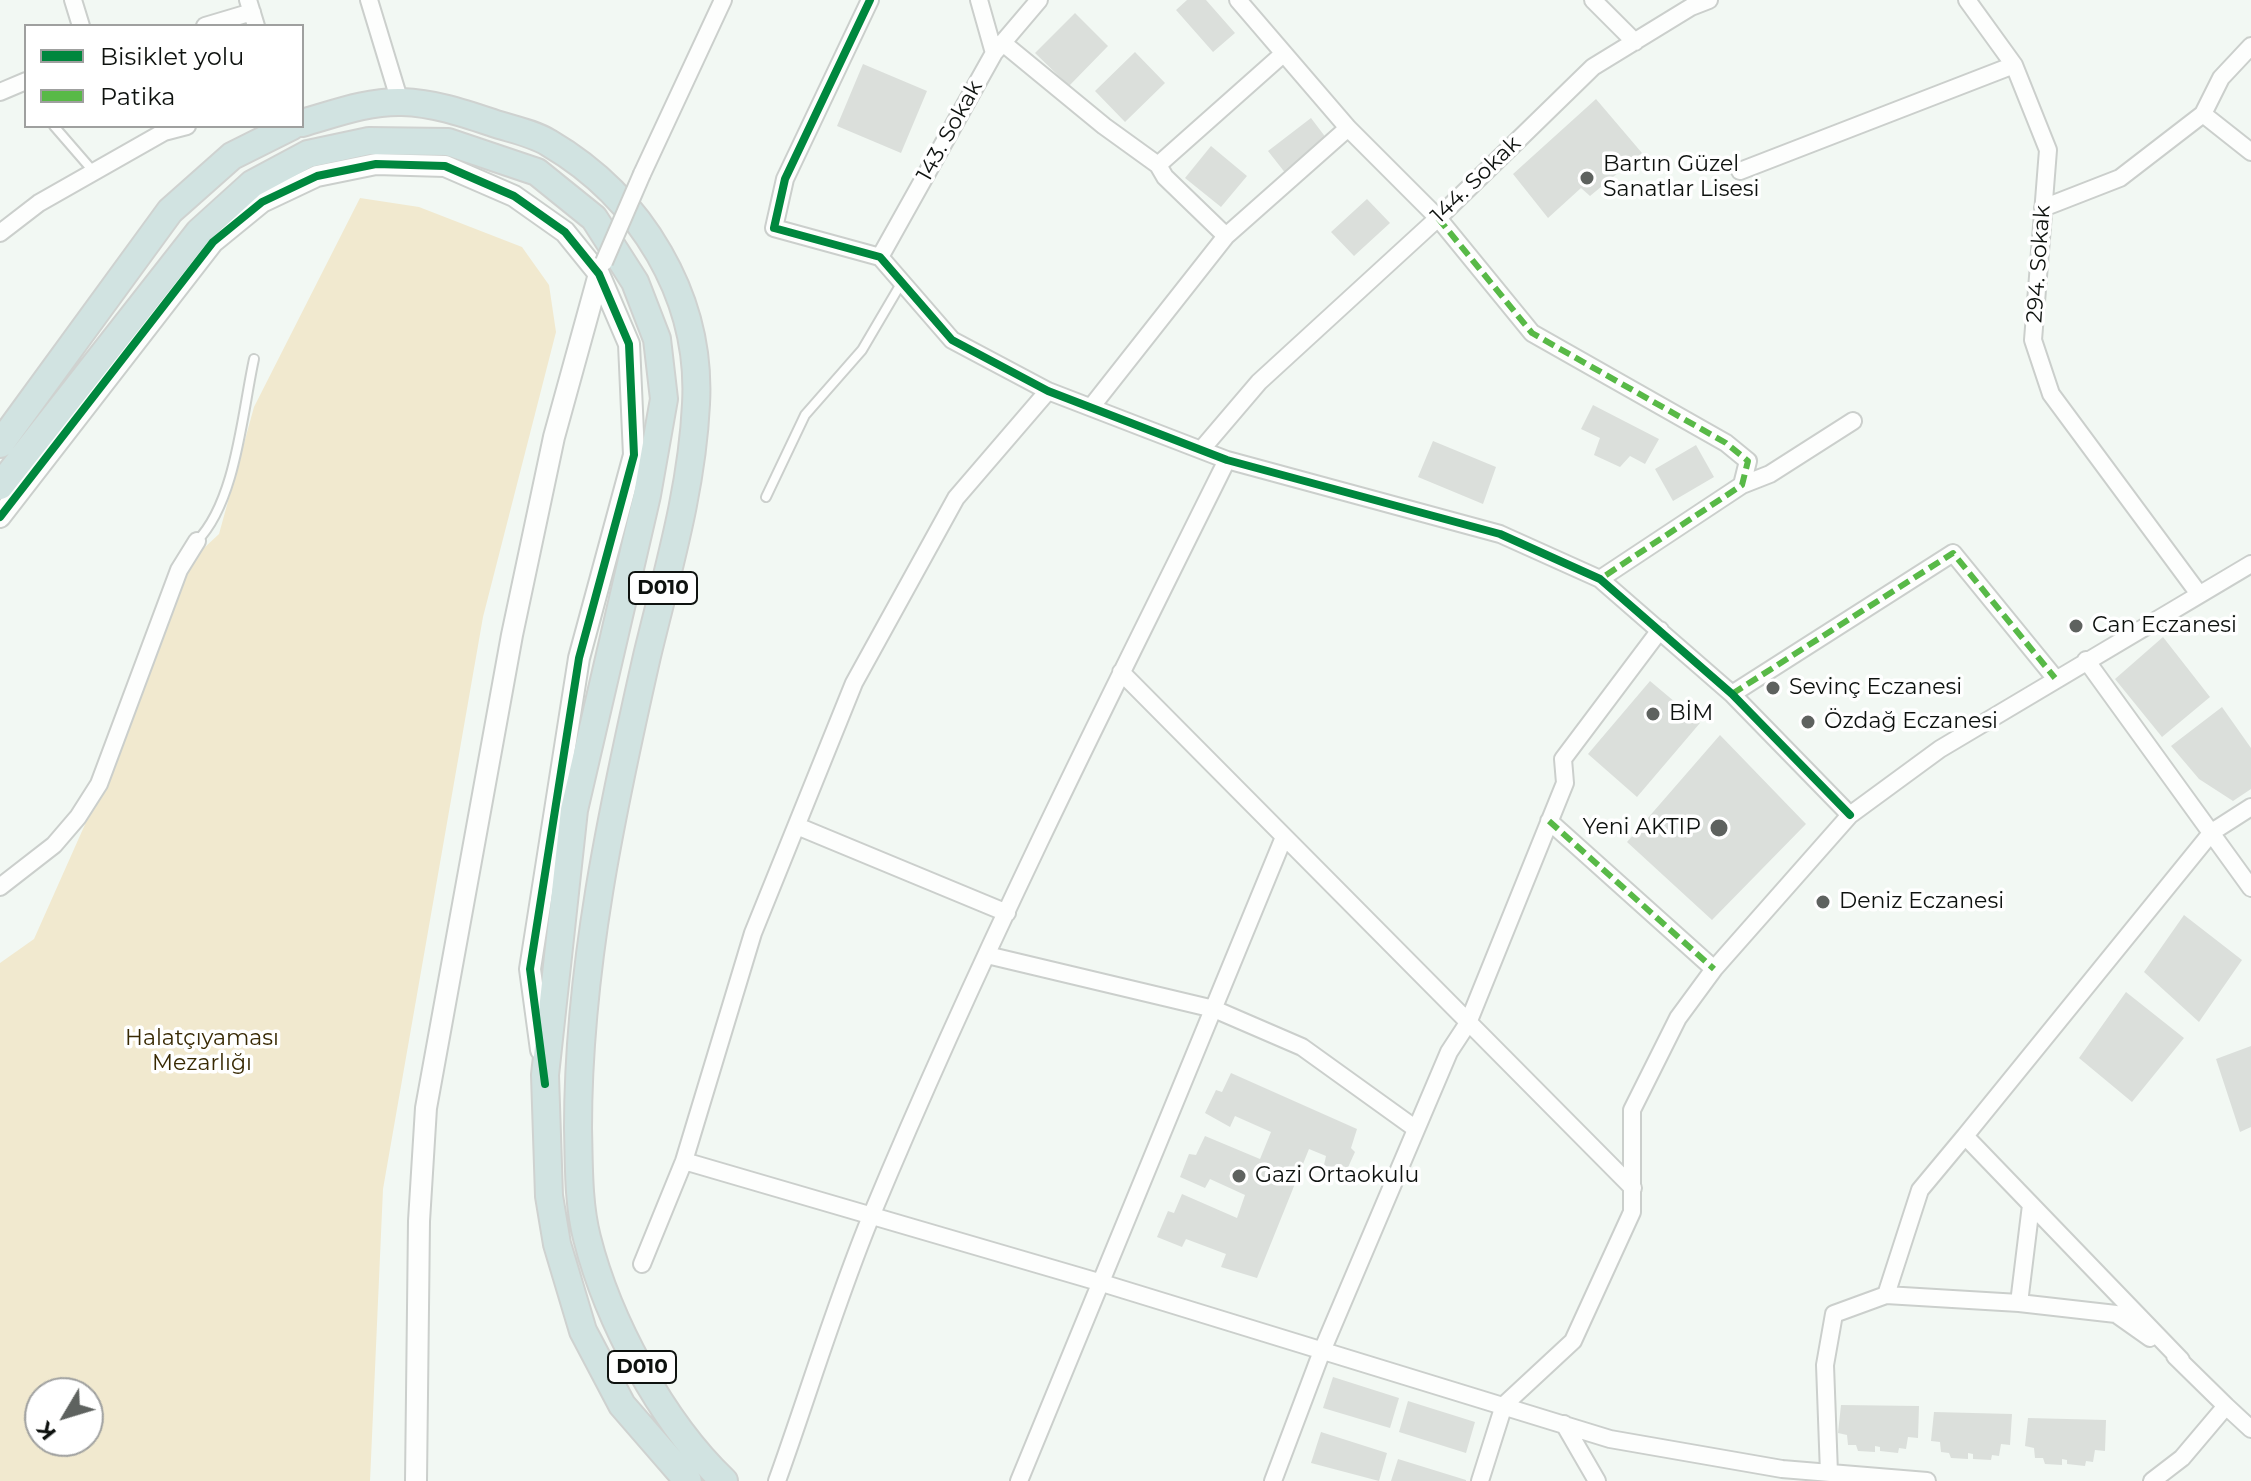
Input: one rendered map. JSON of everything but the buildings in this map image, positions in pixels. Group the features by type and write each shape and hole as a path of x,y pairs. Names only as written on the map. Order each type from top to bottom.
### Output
{"highway":[{"name":"D010","path":"304,122 363,106 400,102 447,108 547,141 616,192 668,266 691,328 697,401 688,480 622,765 585,987 578,1059 579,1160 587,1238 608,1297 666,1412 724,1481"},
{"path":"3,437 170,211 232,156 288,128"},
{"name":"D010","path":"0,486 199,232 252,184 308,154 369,141 448,142 537,172 594,218 635,282 657,339 664,399 647,495 574,810 545,1084 549,1196 557,1244 583,1331 622,1405 688,1481"}],"street":[{"path":"73,0 80,24"},
{"path":"369,0 400,102"},
{"path":"416,1481 419,1221 426,1108 512,635 554,437 601,268 723,0"},
{"path":"870,0 785,179 774,228 880,257 952,340 1048,391 1227,460 1500,534 1600,579 1732,694 1850,815"},
{"path":"979,0 998,48 1158,165 1165,177 1226,236"},
{"name":"143. Sokak","path":"880,257 998,48 1039,0"},
{"path":"1238,0 1348,128 1438,218 1532,333 1726,443 1748,461 1742,485"},
{"path":"1593,0 1635,42"},
{"name":"144. Sokak","path":"1201,450 1259,382 1438,218 1593,67 1691,7 1709,0"},
{"name":"294. Sokak","path":"1967,0 2014,65 2048,150 2033,340 2051,394 2199,594"},
{"path":"212,24 252,13"},
{"path":"2043,208 2120,178 2203,114 2221,78 2251,46"},
{"path":"1158,165 1283,54"},
{"path":"1740,171 2014,65"},
{"path":"0,92 23,87"},
{"path":"2203,114 2251,152"},
{"path":"3,225 164,132 179,128"},
{"path":"1092,406 1226,236 1348,128"},
{"path":"0,517 213,242 262,202 317,176 376,164 445,166 514,196 565,232 601,268 629,344 634,455 579,658 530,969 545,1084"},
{"path":"642,1264 684,1161 753,933 854,683 956,498 1048,391"},
{"path":"1600,579 1742,485 1770,474 1853,421"},
{"path":"777,1481 871,1216 987,955 1121,672 1227,460"},
{"path":"0,887 54,845 78,817 99,784 179,570 197,541"},
{"path":"1732,694 1953,553 2055,678"},
{"path":"1480,1481 1504,1405 1573,1341 1632,1212 1632,1110 1678,1018 1714,969 1850,815 1940,749 2251,564"},
{"path":"1273,1481 1322,1351 1449,1052 1468,1023 1565,783 1563,759 1660,630"},
{"path":"2086,660 2251,888"},
{"path":"1121,672 1633,1188"},
{"path":"1886,1295 1920,1190 2212,832 2251,807"},
{"path":"1549,821 1714,969"},
{"path":"797,826 1007,913"},
{"path":"1019,1481 1284,837"},
{"path":"987,955 1214,1009 1302,1047 1416,1129"},
{"path":"1965,1136 2251,1429"},
{"path":"684,1161 1102,1283 1610,1439 1782,1475 1829,1473 1927,1481"},
{"path":"2019,1303 2031,1205"},
{"path":"1829,1473 1825,1365 1834,1314 1886,1295 2019,1303 2116,1314 2181,1360"},
{"path":"2152,1481 2182,1458 2226,1406"},
{"path":"1564,1424 1597,1481"}],"lane":[{"path":"56,128 93,172"},
{"path":"766,497 805,415 862,350 902,282"},
{"path":"197,541 211,527 226,489 254,359"}],"green space":[{"name":"Halatçıyaması Mezarlığı","path":"360,198 419,207 522,247 549,285 556,332 483,617 383,1189 370,1481 0,1481 0,963 34,939 131,721 189,562 219,534 254,407"}],"marked path":[{"path":"1438,218 1532,333 1726,443 1748,461 1742,485 1600,579"},
{"path":"1732,694 1953,553 2055,678"},
{"path":"1549,821 1714,969"}],"cycle path":[{"path":"870,0 785,179 774,228 880,257 952,340 1048,391 1227,460 1500,534 1600,579 1732,694 1850,815"},
{"path":"0,517 213,242 262,202 317,176 376,164 445,166 514,196 565,232 599,274 629,344 634,455 579,658 530,969 545,1084"}],"place":[{"name":"Bartın Güzel Sanatlar Lisesi","path":"1587,178"},
{"name":"Can Eczanesi","path":"2076,626"},
{"name":"Sevinç Eczanesi","path":"1773,688"},
{"name":"BİM","path":"1653,714"},
{"name":"Özdağ Eczanesi","path":"1808,722"},
{"name":"Yeni AKTIP","path":"1719,828"},
{"name":"Deniz Eczanesi","path":"1823,902"},
{"name":"Gazi Ortaokulu","path":"1239,1176"}]}
